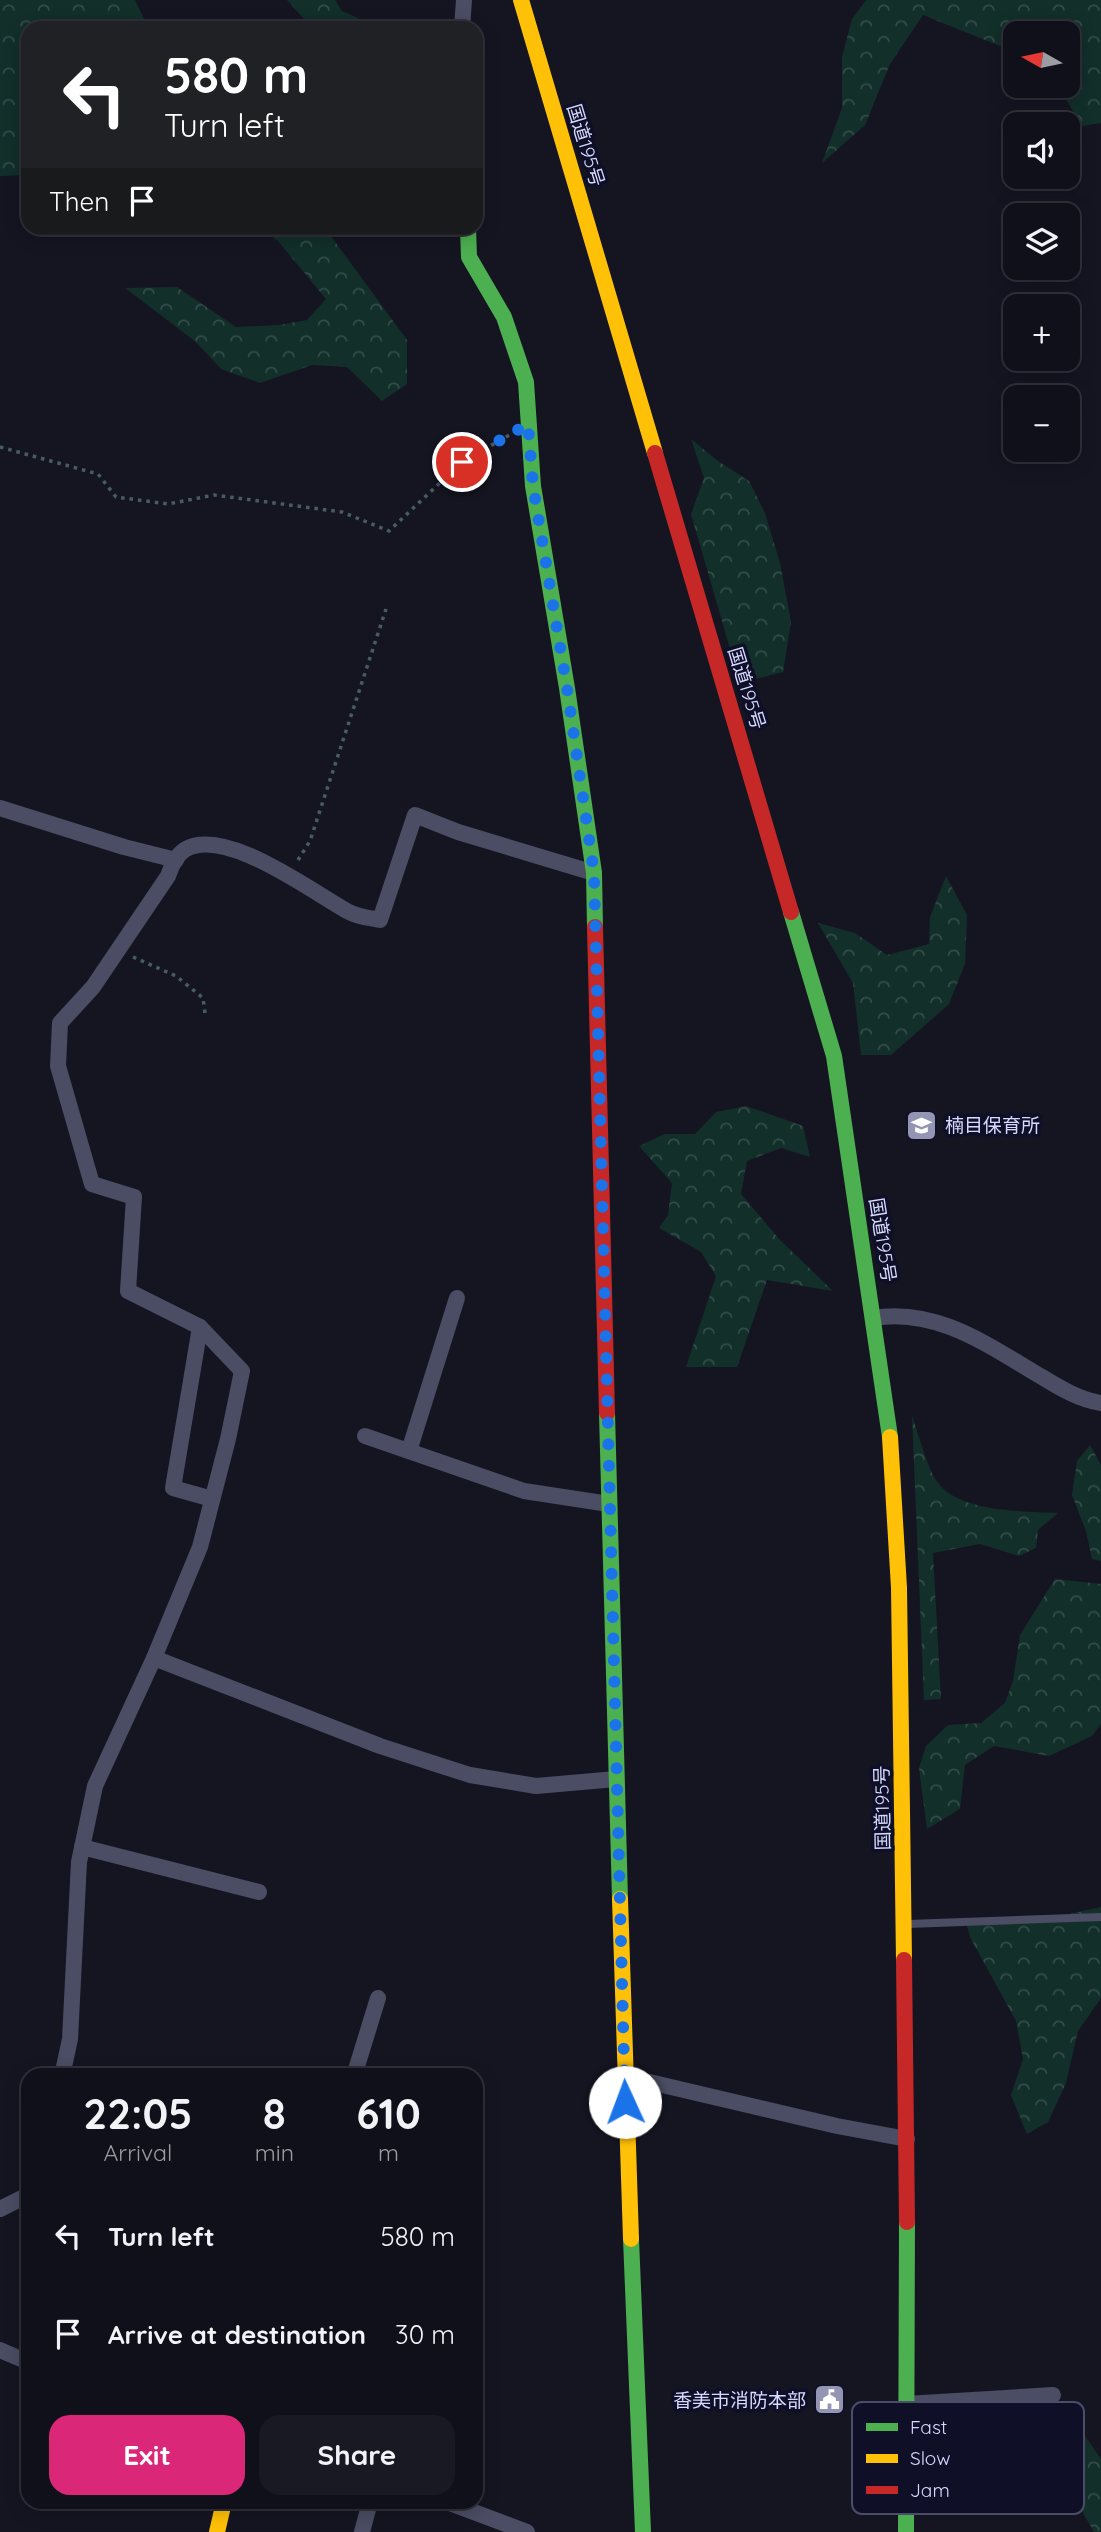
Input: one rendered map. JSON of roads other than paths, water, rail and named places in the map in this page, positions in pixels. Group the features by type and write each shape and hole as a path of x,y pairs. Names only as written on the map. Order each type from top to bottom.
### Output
{"main road":[{"name":"国道195号","path":"521,0 834,1056 889,1420 899,1588 907,2139 906,2402"},
{"path":"468,235 468,257 504,317 526,382 537,510 594,873 615,1780 643,2532"},
{"path":"217,2532 222,2509"},
{"name":"国道195号","path":"906,2514 906,2532"}],"street":[{"path":"462,21 464,0"},
{"path":"0,808 124,847 176,860"},
{"path":"64,2068 70,2039 79,1862 96,1786 154,1658 200,1547 243,1371 200,1327 128,1291 134,1197 92,1184 58,1066 60,1023 93,987 184,849 222,844 288,876 352,914 380,920 415,815 458,832 594,873"},
{"path":"409,1451 457,1298"},
{"path":"873,1318 893,1315 939,1321 968,1334 1079,1397 1101,1403"},
{"path":"200,1327 173,1488 212,1499"},
{"path":"365,1436 524,1491 609,1504"},
{"path":"154,1658 380,1746 470,1775 536,1786 615,1780"},
{"path":"82,1847 258,1892"},
{"path":"356,2068 378,1998"},
{"path":"624,2076 837,2126 907,2139"},
{"path":"0,2209 21,2198"},
{"path":"0,2350 21,2359"},
{"path":"939,2402 1054,2395"},
{"path":"362,2532 368,2509"},
{"path":"466,2509 527,2532"}],"lane":[{"path":"905,1924 1101,1917"}],"place":[{"name":"楠目保育所","path":"922,1125"},
{"name":"香美市消防本部","path":"829,2400"}]}
